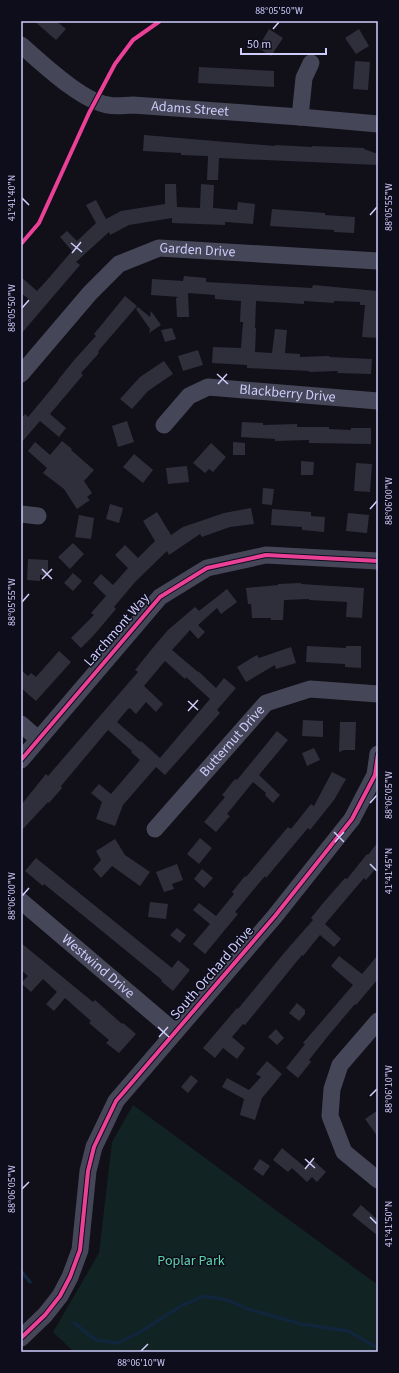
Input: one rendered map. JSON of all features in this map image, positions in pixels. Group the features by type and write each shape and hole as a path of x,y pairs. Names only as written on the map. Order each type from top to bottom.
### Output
{"street":[{"name":"Adams Street","path":"21,45 59,78 88,98 107,106 133,105 378,124"},
{"path":"300,117 304,78 311,63"},
{"name":"Garden Drive","path":"21,374 90,293 119,264 159,248 378,260"},
{"name":"Blackberry Drive","path":"164,425 189,396 208,387 378,400"},
{"path":"21,514 38,516"},
{"name":"Larchmont Way","path":"21,760 160,597 207,568 266,555 378,561"},
{"name":"Butternut Drive","path":"155,829 266,703 310,689 378,694"},
{"path":"21,724 38,739"},
{"name":"South Orchard Drive","path":"21,1338 45,1315 60,1296 70,1277 80,1250 90,1163 94,1148 116,1101 275,916 352,820 375,776 378,754"},
{"name":"Westwind Drive","path":"21,902 176,1032"},
{"path":"378,1020 340,1065 332,1089 330,1116 344,1152 378,1180"}],"green space":[{"name":"Poplar Park","path":"133,1105 378,1285 378,1352 74,1352 53,1332 99,1253 112,1142"}],"building":[{"path":"34,21 56,21 66,29 56,40"},
{"path":"269,29 283,38 271,56 258,48"},
{"path":"359,29 369,46 356,54 345,38"},
{"path":"355,61 370,62 368,90 353,89"},
{"path":"199,67 274,71 274,87 198,83"},
{"path":"144,135 275,146 364,148 378,154 378,165 219,158 218,180 207,180 208,156 143,151"},
{"path":"165,184 176,184 177,207 200,208 201,184 214,185 213,208 237,210 238,202 255,204 253,224 225,222 225,225 172,223 172,218 129,225 110,235 109,232 76,262 80,265 21,334 21,310 30,300 21,293 21,277 37,291 48,279 72,251 60,237 67,231 77,241 96,223 86,205 96,200 106,219 121,211 165,204"},
{"path":"272,209 355,217 354,233 334,232 334,230 270,226"},
{"path":"184,276 206,278 206,282 312,288 313,285 378,291 378,338 362,337 365,305 360,305 360,302 334,301 334,303 304,301 304,304 256,301 255,352 272,353 275,329 287,330 285,353 300,354 300,357 329,356 372,359 371,374 337,373 338,371 309,372 247,368 247,365 212,363 213,347 241,348 243,322 240,322 241,301 215,299 215,295 188,293 189,317 177,317 176,298 179,297 151,295 152,279 183,281"},
{"path":"125,296 137,306 100,349 98,352 99,353 81,373 83,375 50,414 66,428 59,437 40,421 21,443 21,419 25,414 28,417 75,359 96,336 94,334"},
{"path":"138,307 150,317 151,311 161,325 149,333 150,329 136,309"},
{"path":"172,328 176,339 165,342 161,330"},
{"path":"198,350 203,365 183,371 178,356"},
{"path":"164,361 173,374 148,391 132,409 120,399 140,377"},
{"path":"127,421 134,442 118,447 112,426"},
{"path":"242,422 263,423 263,425 297,424 297,427 329,427 329,429 351,430 351,428 371,428 371,444 309,443 309,440 275,441 275,439 241,437"},
{"path":"62,441 94,470 84,481 92,493 87,497 90,500 77,509 64,489 43,473 47,468 28,451 35,442 50,455"},
{"path":"233,442 245,443 245,455 233,455"},
{"path":"211,443 226,457 213,472 209,469 205,473 193,463"},
{"path":"134,454 153,470 143,483 123,467"},
{"path":"301,461 314,462 313,475 301,475"},
{"path":"356,463 372,464 370,492 354,491"},
{"path":"187,466 189,482 168,484 166,468"},
{"path":"263,488 274,489 272,505 262,504"},
{"path":"110,504 123,508 119,523 106,519"},
{"path":"251,508 254,524 230,527 202,537 200,534 169,555 167,551 135,582 114,607 116,609 81,648 71,638 94,615 91,613 106,596 93,583 101,574 113,585 128,568 115,555 125,545 138,558 155,541 143,521 157,512 171,535 183,527 224,513"},
{"path":"272,509 311,512 311,516 325,517 324,532 302,530 302,527 271,525"},
{"path":"348,513 369,515 367,533 346,531"},
{"path":"79,515 94,518 91,539 75,537"},
{"path":"73,543 84,554 70,569 58,557"},
{"path":"28,559 48,560 48,576 40,575 40,581 27,580"},
{"path":"73,573 82,581 73,591 64,583"},
{"path":"301,583 364,588 362,618 346,617 347,602 309,599 284,600 283,620 271,620 271,618 252,618 251,604 248,604 246,588"},
{"path":"227,589 237,602 221,614 217,608 198,625 205,632 198,639 190,630 172,650 216,688 224,678 236,688 217,710 220,713 165,775 156,767 123,805 115,826 96,819 102,802 91,793 99,784 111,794 140,760 108,730 61,786 62,788 21,831 21,805 46,774 48,776 138,672 135,670 168,630 195,607 199,611","holes":["165,661 185,679 186,677 210,699 160,758 117,722 130,708 136,714 146,702 156,712 163,704 144,686"]},
{"path":"307,646 346,648 346,646 361,646 361,668 345,667 345,664 306,662"},
{"path":"291,647 296,663 276,669 275,665 246,682 237,667 257,655 259,658"},
{"path":"59,651 71,662 36,701 21,688 21,670 28,676 31,673 36,677"},
{"path":"303,720 323,721 323,737 302,736"},
{"path":"340,722 356,722 355,750 344,750 339,752"},
{"path":"277,731 288,740 259,775 280,795 273,803 265,795 266,793 253,782 227,814 230,816 216,832 204,822 225,797 222,795 235,779 237,780"},
{"path":"314,748 320,760 307,766 302,753"},
{"path":"332,772 346,779 334,800 310,830 308,828 266,878 265,876 235,912 238,914 205,954 193,944 210,924 193,910 199,903 216,916 234,894 232,892 288,827 291,829 311,804 314,806"},
{"path":"200,838 212,848 199,864 187,854"},
{"path":"115,839 125,855 150,872 140,886 112,866 101,878 93,869 101,860 96,851"},
{"path":"378,842 378,866 366,880 364,878 325,924 341,939 334,947 320,935 245,1025 243,1024 232,1037 245,1048 237,1059 223,1048 215,1058 203,1048 313,920 311,918 324,902 345,878 347,879"},
{"path":"36,858 172,968 178,960 190,970 173,991 161,981 162,980 80,913 25,871"},
{"path":"177,864 183,880 172,884 174,889 164,892 156,872"},
{"path":"202,869 213,878 204,888 194,879"},
{"path":"150,902 168,904 166,919 148,917"},
{"path":"177,928 186,935 180,943 170,935"},
{"path":"21,943 93,1002 95,1000 122,1024 123,1023 136,1034 119,1053 106,1043 109,1040 89,1023 91,1021 65,998 54,1011 46,1004 57,992 43,979 31,992 21,983 28,976 21,970"},
{"path":"378,955 378,979 328,1036 309,1060 311,1062 298,1078 286,1068 305,1044 303,1043 353,985 331,966 339,956 362,974"},
{"path":"297,1003 305,1010 305,1014 299,1021 289,1013"},
{"path":"276,1029 284,1038 277,1045 268,1037"},
{"path":"267,1061 282,1074 262,1098 255,1120 240,1115 244,1099 222,1087 227,1078 249,1090 261,1077 256,1074"},
{"path":"191,1075 198,1081 188,1093 181,1087"},
{"path":"378,1110 378,1137 365,1119"},
{"path":"282,1148 306,1168 313,1160 326,1172 317,1182 312,1177 307,1182 292,1168 288,1172 273,1160"},
{"path":"260,1159 270,1166 263,1176 253,1169"},
{"path":"361,1205 378,1220 378,1236 352,1215"}],"waterway":[{"path":"21,1271 30,1282"},
{"path":"74,1323 96,1340 118,1343 142,1331 181,1306 204,1296 227,1300 248,1309 301,1324 348,1331 378,1348"}],"cycle path":[{"path":"21,244 39,223 89,113 115,64 133,40 160,21"},
{"path":"21,760 160,597 207,568 266,555 378,561"},
{"path":"21,1338 45,1315 60,1296 70,1277 80,1250 88,1171 94,1147 116,1101 275,916 352,819 375,775 378,754"}]}
